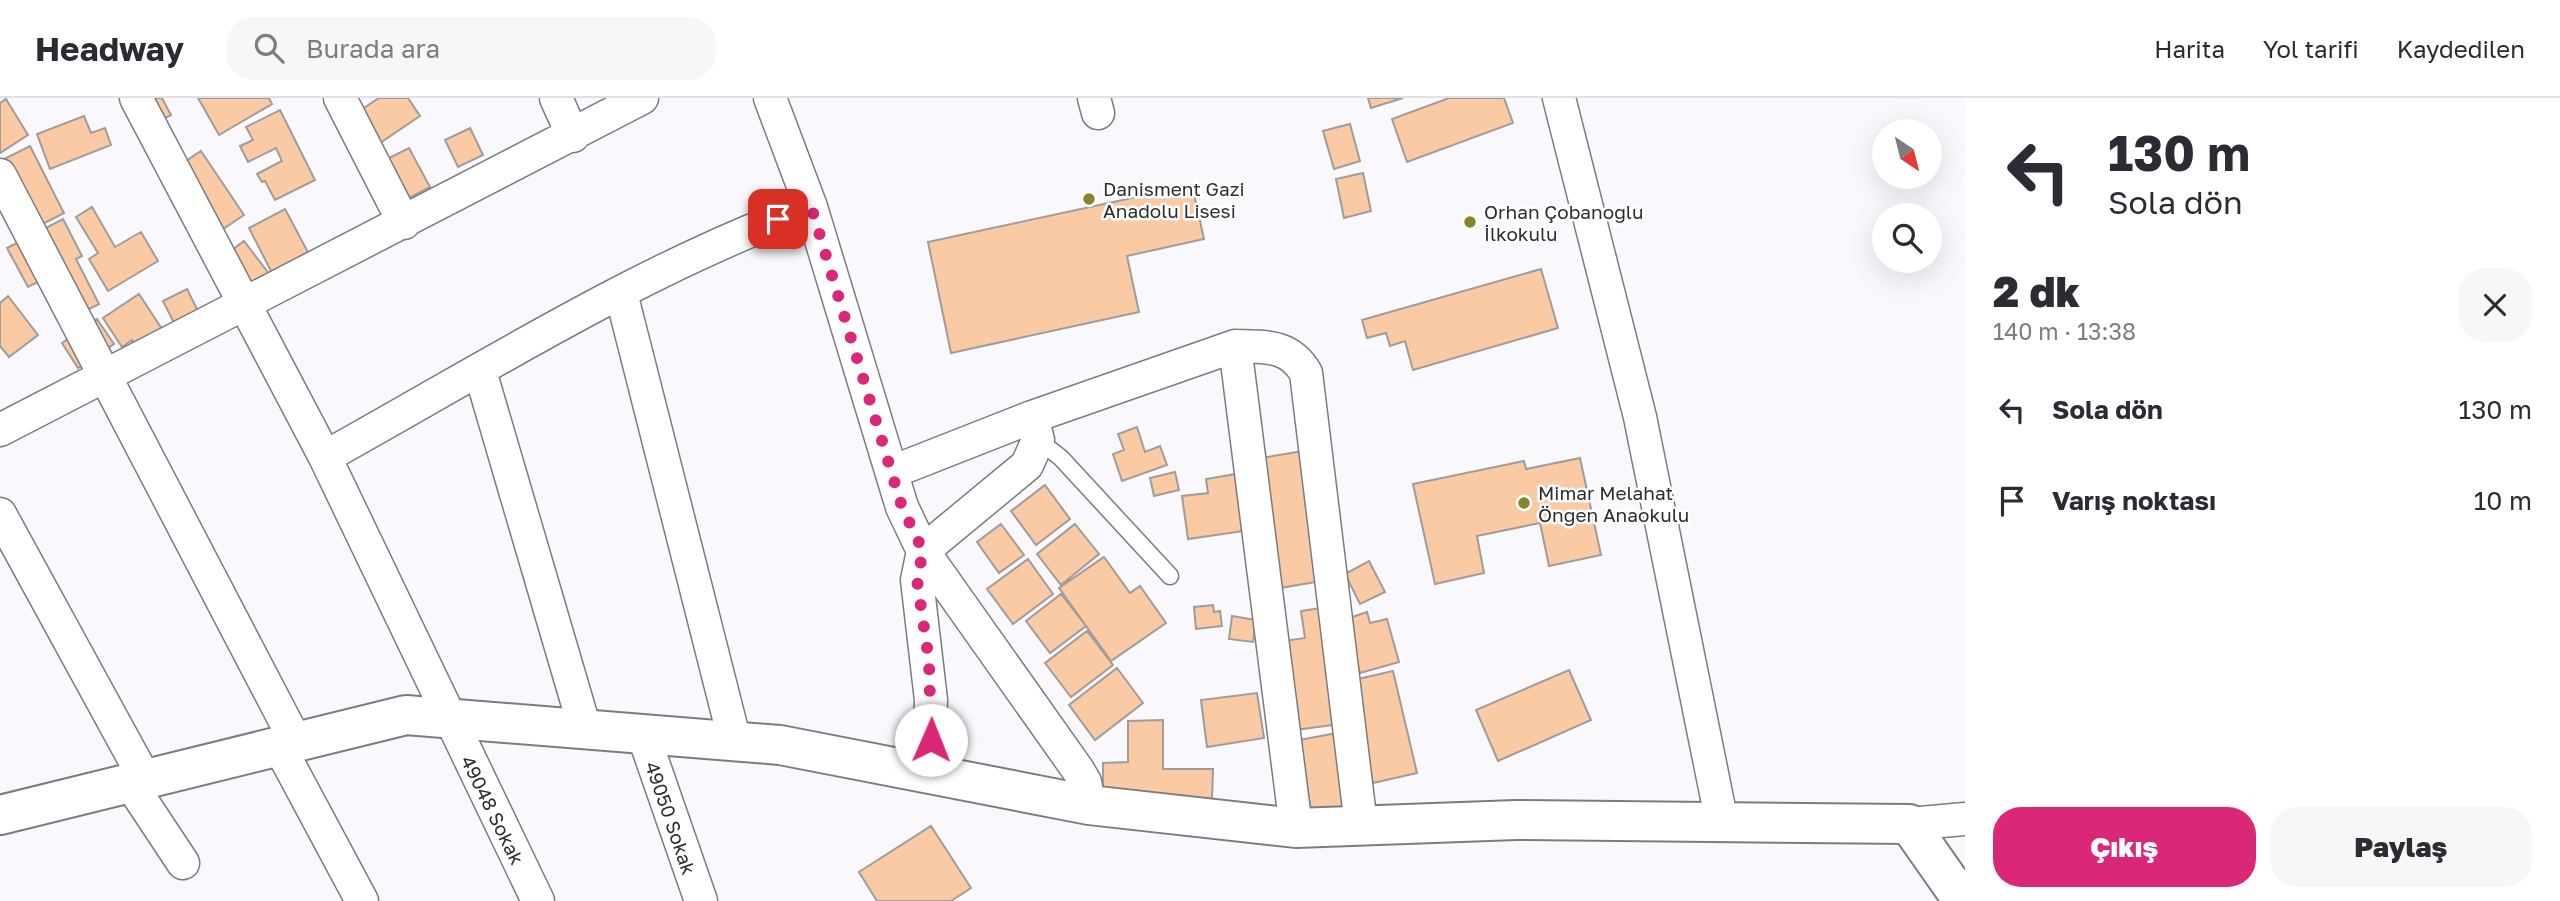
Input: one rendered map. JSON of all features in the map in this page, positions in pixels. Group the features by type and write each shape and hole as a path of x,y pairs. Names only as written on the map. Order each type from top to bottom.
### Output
{"street":[{"name":"49048 Sokak","path":"136,98 247,303 326,457 448,718 538,901"},
{"path":"340,98 404,223"},
{"path":"556,98 573,136"},
{"path":"0,430 642,98"},
{"path":"770,98 811,206 902,507 923,551 1078,770 1085,782 1089,805"},
{"path":"1559,98 1640,417 1722,823"},
{"path":"0,175 107,374 362,901"},
{"path":"326,457 621,293 811,206"},
{"path":"621,293 735,742"},
{"path":"892,472 1035,429 1235,346 1280,348 1299,360 1306,373 1361,825"},
{"path":"1235,346 1297,828"},
{"path":"480,371 585,729"},
{"path":"928,774 931,700 917,580 923,551 1027,465 1035,429"},
{"path":"0,514 137,781 183,863"},
{"path":"0,814 406,715 780,745 1089,805 1297,828 1516,820 1909,824 1965,819"},
{"name":"49050 Sokak","path":"643,734 701,901"},
{"path":"1909,824 1963,901"}],"lane":[{"path":"1035,429 1170,576"}],"building":[{"path":"136,98 162,98 171,115 151,125"},
{"path":"198,98 269,98 272,104 219,135"},
{"path":"379,98 408,98 420,116 368,151 347,119"},
{"path":"1368,98 1403,98 1371,108"},
{"path":"1449,98 1504,98 1513,123 1407,162 1392,119"},
{"path":"6,99 28,135 0,153 0,103"},
{"path":"280,110 315,180 275,200 265,181 262,182 257,174 282,161 276,148 248,162 240,146 253,140 246,127"},
{"path":"84,116 91,133 105,128 111,145 50,169 37,134"},
{"path":"1350,124 1360,161 1334,169 1323,131"},
{"path":"470,128 483,155 458,167 445,140"},
{"path":"30,146 64,213 37,227 0,161"},
{"path":"409,148 430,187 392,207 371,167"},
{"path":"201,151 244,215 207,240 186,161"},
{"path":"1363,173 1371,211 1344,218 1336,179"},
{"path":"1192,185 1204,239 1127,256 1139,312 951,353 928,242"},
{"path":"92,207 115,247 141,232 158,261 108,291 89,259 98,253 76,217"},
{"path":"285,209 310,256 273,275 249,228"},
{"path":"63,219 82,256 76,259 99,304 64,322 42,280 28,287 7,248"},
{"path":"244,241 270,275 250,290 224,256"},
{"path":"1541,269 1558,328 1413,370 1405,341 1390,346 1386,333 1367,338 1362,320"},
{"path":"187,289 200,315 176,327 163,301"},
{"path":"139,294 164,332 138,349 132,340 122,347 103,318"},
{"path":"8,296 38,335 9,357 0,346 0,303"},
{"path":"97,319 114,344 78,368 62,343"},
{"path":"1137,427 1145,452 1160,446 1167,465 1122,481 1113,454 1124,450 1118,434"},
{"path":"1303,451 1322,581 1280,588 1261,458"},
{"path":"1580,458 1601,555 1549,566 1540,523 1477,536 1484,573 1435,584 1413,484 1524,461 1526,469"},
{"path":"1175,472 1179,490 1154,496 1150,478"},
{"path":"1236,474 1244,531 1188,539 1182,496 1208,493 1206,479"},
{"path":"1045,485 1070,519 1036,545 1011,511"},
{"path":"1001,524 1024,555 999,573 977,542"},
{"path":"1075,524 1099,554 1061,585 1037,554"},
{"path":"1104,557 1130,593 1140,586 1166,623 1111,661 1059,588"},
{"path":"1028,559 1053,594 1013,624 987,589"},
{"path":"1369,561 1385,592 1360,604 1345,574"},
{"path":"1061,594 1086,626 1050,653 1026,621"},
{"path":"1213,605 1214,612 1220,611 1222,626 1196,629 1194,607"},
{"path":"1321,608 1340,724 1288,731 1277,642 1305,638 1301,611"},
{"path":"1367,612 1370,623 1387,619 1399,662 1360,673 1346,619"},
{"path":"1232,616 1256,620 1253,642 1229,639"},
{"path":"1087,631 1113,665 1071,697 1045,663"},
{"path":"1117,668 1143,703 1095,740 1069,705"},
{"path":"1569,670 1591,720 1498,761 1476,710"},
{"path":"1393,671 1417,773 1373,783 1349,681"},
{"path":"1257,693 1264,738 1207,747 1201,700"},
{"path":"1163,720 1163,769 1213,769 1212,800 1103,799 1103,763 1128,762 1128,721"},
{"path":"1337,733 1350,810 1312,817 1299,740"},
{"path":"931,826 971,888 951,901 877,901 859,872"}],"place":[{"name":"Danisment Gazi Anadolu Lisesi","path":"1089,199"},
{"name":"Orhan Çobanoğlu İlkokulu","path":"1470,222"},
{"name":"Mimar Melahat Öngen Anaokulu","path":"1524,503"}],"route":[{"path":"778,219 811,206 902,507 923,551 917,580 929,661 931,740"}]}
